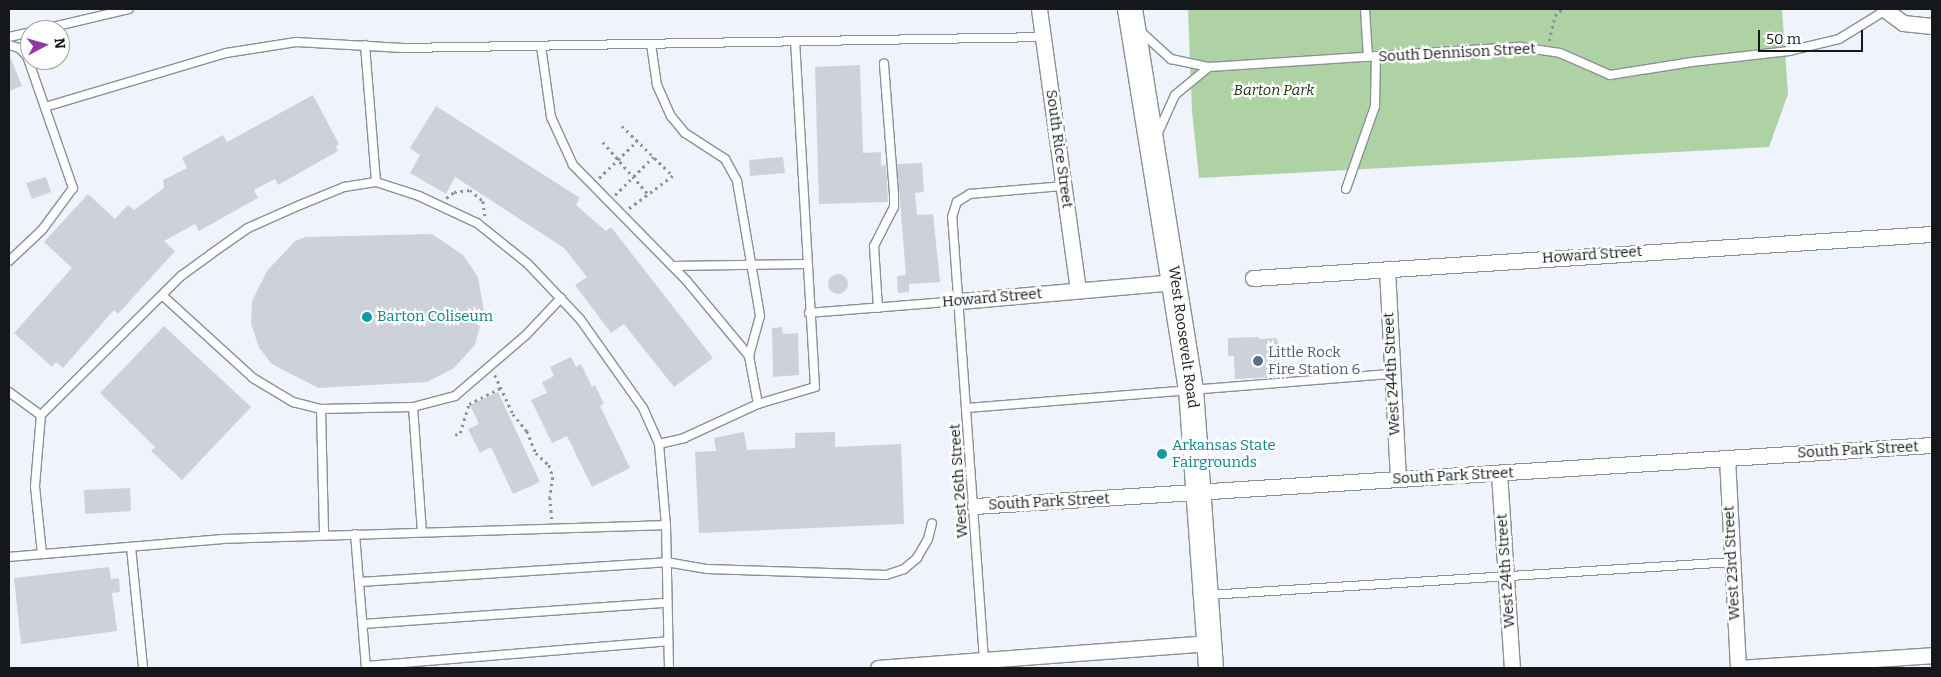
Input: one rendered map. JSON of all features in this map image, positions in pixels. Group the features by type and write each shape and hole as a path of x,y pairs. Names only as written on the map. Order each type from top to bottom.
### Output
{"main road":[{"name":"West Roosevelt Road","path":"1131,16 1150,149 1176,282 1191,389 1200,493 1211,668"}],"street":[{"name":"South Rice Street","path":"1039,9 1078,289"},
{"path":"1886,10 1903,23 1932,26"},
{"name":"Howard Street","path":"1253,278 1932,234"},
{"name":"West 244th Street","path":"1387,269 1398,479"},
{"name":"Howard Street","path":"958,301 1078,289 1176,282"},
{"name":"South Park Street","path":"975,506 1932,445"},
{"name":"West 23rd Street","path":"1726,458 1738,668"},
{"name":"West 24th Street","path":"1499,473 1512,668"},
{"path":"878,668 1210,643"},
{"path":"1738,668 1932,655"}],"lane":[{"path":"70,23 129,9"},
{"path":"1346,189 1375,106 1372,57 1365,9"},
{"name":"South Dennison Street","path":"1131,16 1160,52 1171,59 1209,67 1520,47 1548,49 1610,75 1692,62 1789,52 1839,39 1886,10"},
{"path":"45,107 226,53 296,42 403,48 1043,37"},
{"path":"659,444 684,438 758,404 814,387 795,42"},
{"path":"651,44 657,85 671,116 685,132 726,159 734,170 742,200 760,316 749,356 758,404"},
{"path":"9,45 27,56 73,188 42,230 9,261"},
{"path":"365,45 376,182"},
{"path":"541,46 550,117 573,165 673,266 749,356"},
{"path":"878,308 874,246 894,207 884,63"},
{"path":"1150,149 1175,95 1209,67"},
{"path":"42,554 35,486 41,415 163,296 181,276 248,228 344,187 376,182 437,205 484,229 528,264 580,319 643,408 659,444 666,525 666,603 669,668"},
{"name":"West 26th Street","path":"984,660 968,408 952,217 958,202 970,194 1064,186"},
{"path":"673,266 806,264"},
{"path":"163,296 253,378 293,402 321,409 413,407 455,396 491,367 561,298"},
{"name":"Howard Street","path":"809,313 958,301"},
{"path":"968,408 1392,374"},
{"path":"9,392 41,415"},
{"path":"413,407 422,532"},
{"path":"321,409 324,535"},
{"path":"360,582 666,562 707,569 886,575 904,569 917,558 928,539 932,523"},
{"path":"9,557 324,535 666,525"},
{"path":"355,534 366,667 668,641"},
{"path":"131,547 143,668"},
{"path":"1206,595 1732,562"},
{"path":"363,624 666,603"}],"path":[{"path":"1548,49 1549,30 1555,16 1562,9"},
{"path":"622,126 673,176 622,214"},
{"path":"593,185 636,141"},
{"path":"602,142 648,194"},
{"path":"609,201 653,157"},
{"path":"437,205 454,192 470,190 476,192 486,210 484,229"},
{"path":"491,367 513,414 534,443 536,453 548,465 553,477 550,497 553,528"},
{"path":"455,435 460,433 469,404 501,388"}],"green space":[{"name":"Barton Park","path":"1188,9 1782,9 1788,94 1769,147 1199,178 1192,111"}],"building":[{"path":"9,54 22,86 9,91"},
{"path":"860,65 863,153 881,152 881,166 886,165 888,202 819,204 815,67"},
{"path":"313,95 339,144 336,146 338,151 278,185 275,179 254,190 258,198 199,231 195,224 164,241 175,251 118,314 114,310 63,368 56,362 52,367 14,333 72,268 44,242 88,194 115,219 128,205 134,210 164,188 163,180 187,168 182,158 223,135 227,142"},
{"path":"436,106 580,198 576,205 606,231 611,227 713,358 674,387 624,324 611,333 575,285 587,277 564,248 455,177 446,194 410,173 420,155 410,148"},
{"path":"783,157 785,173 750,176 749,160"},
{"path":"922,163 924,192 915,193 917,215 933,214 940,282 909,284 909,292 898,293 897,276 906,275 897,164"},
{"path":"46,177 51,192 32,199 26,183"},
{"name":"Barton Coliseum","path":"432,234 463,255 478,277 484,311 475,345 454,368 427,382 318,388 272,364 259,348 251,323 252,301 267,271 295,241 306,237"},
{"path":"838,274 845,277 848,284 845,291 838,294 831,291 828,284 831,277"},
{"path":"164,326 251,407 182,480 151,451 155,447 100,393"},
{"path":"782,327 783,334 798,333 799,375 773,377 772,328"},
{"name":"Little Rock Fire Station 6","path":"1259,337 1259,339 1277,338 1283,367 1275,368 1276,377 1235,379 1234,356 1228,356 1228,338"},
{"path":"571,357 576,367 581,364 592,387 595,385 604,404 600,406 630,468 592,487 567,436 552,443 531,400 547,393 542,382 554,376 550,367"},
{"path":"498,392 540,482 513,494 491,447 480,453 468,429 479,424 470,405"},
{"path":"744,432 747,450 795,448 795,433 835,432 835,447 901,444 904,524 699,533 695,452 716,451 714,438"},
{"path":"130,488 131,511 85,514 84,490"},
{"path":"109,567 111,579 119,578 120,592 112,593 117,631 21,644 14,578"}],"place":[{"name":"Barton Coliseum","path":"367,317"},
{"name":"Little Rock Fire Station 6","path":"1258,361"},
{"name":"Arkansas State Fairgrounds","path":"1162,454"}]}
